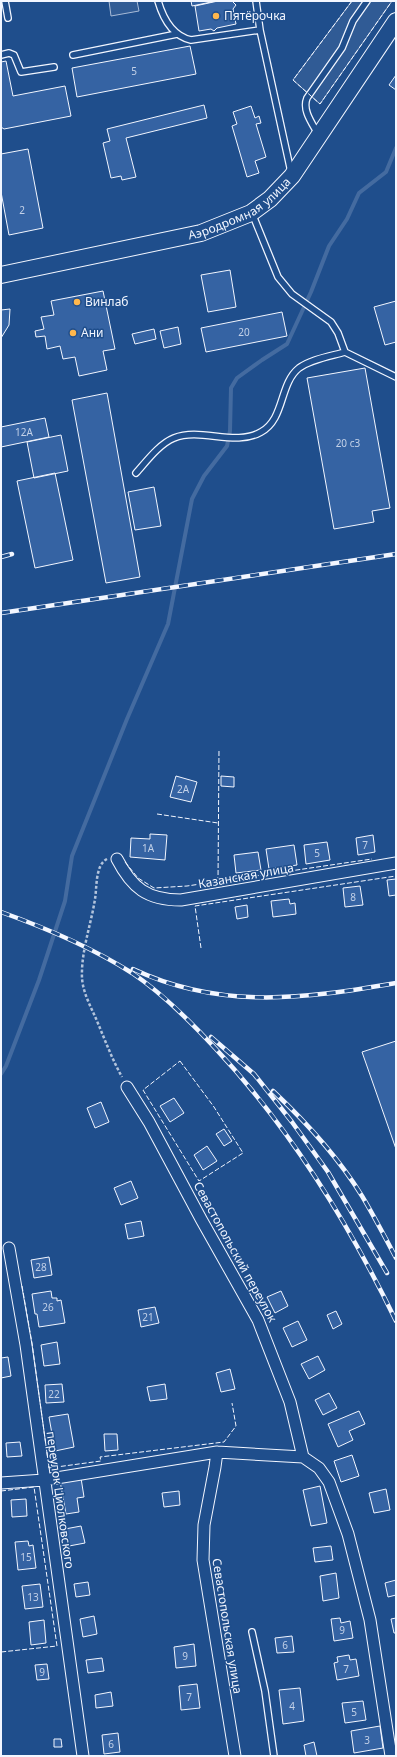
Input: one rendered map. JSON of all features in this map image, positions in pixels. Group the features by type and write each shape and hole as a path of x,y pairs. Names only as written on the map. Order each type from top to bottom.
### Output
{"street":[{"name":"Аэродромная улица","path":"1,275 201,232 251,213 270,199 292,176 396,21"},
{"name":"Казанская улица","path":"117,858 126,876 134,885 147,893 169,900 181,900 396,863"},
{"name":"Севастопольский переулок","path":"127,1087 149,1122 201,1219 258,1320 290,1402 303,1456"},
{"name":"переулок Циолковского","path":"9,1248 26,1345 83,1756"},
{"path":"1,1484 44,1480 217,1452 303,1456 320,1468 329,1482 348,1534 370,1620 390,1756"},
{"name":"Севастопольская улица","path":"217,1452 204,1525 203,1560 205,1580 235,1756"}],"lane":[{"path":"5,1 8,18"},
{"path":"158,1 165,20 177,34 184,39 191,40 260,30"},
{"path":"256,1 260,30 292,176"},
{"path":"319,136 306,111 305,102 309,94 346,42 349,27 367,1"},
{"path":"73,55 177,34"},
{"path":"1,55 9,53 14,55 21,72 54,67"},
{"path":"251,213 278,277 292,294 331,322 338,333 345,352"},
{"path":"136,473 164,444 173,438 193,435 237,438 260,433 273,422 291,378 299,368 306,364 345,352 396,377"},
{"name":"Севастопольская улица","path":"252,1632 265,1691 274,1756"}],"path":[{"path":"117,858 105,860 98,873 95,903 87,932 82,976 87,997 110,1054 127,1087"}],"shaded area":[{"path":"109,1 137,1 139,11 111,16"},
{"path":"352,1 392,1 320,104 293,80"}],"building":[{"path":"191,1 216,1 192,6"},
{"name":"Пятёрочка","path":"218,1 232,1 236,5 233,9 236,24 217,28 214,31 211,29 199,31 195,6"},
{"path":"190,46 196,74 77,97 72,68"},
{"path":"6,61 13,96 65,86 71,116 4,129 1,127 1,62"},
{"path":"396,75 396,90 389,85"},
{"path":"204,105 207,118 126,138 136,177 122,180 121,176 111,178 103,143 110,141 107,129"},
{"path":"251,106 255,118 259,116 261,123 256,124 266,157 255,161 259,173 247,177 232,126 237,124 233,112"},
{"path":"28,149 43,228 9,235 1,192 1,154"},
{"path":"230,270 236,307 208,312 201,275"},
{"name":"Ани","path":"103,291 115,349 103,351 107,370 79,376 75,357 63,359 60,346 47,349 45,336 36,337 35,331 44,329 41,317 54,315 51,301"},
{"path":"396,301 396,342 385,345 374,307"},
{"path":"10,309 9,325 1,338 1,310"},
{"path":"282,312 287,336 206,352 201,328"},
{"path":"178,327 181,344 164,348 160,331"},
{"path":"154,329 156,339 135,344 132,334"},
{"path":"365,368 390,508 372,511 374,522 334,529 307,378"},
{"path":"107,393 140,577 106,583 72,400"},
{"path":"45,418 49,437 1,447 1,427"},
{"path":"61,435 68,471 34,478 27,442"},
{"path":"55,473 73,560 35,568 17,481"},
{"path":"154,487 161,526 135,530 128,492"},
{"path":"176,776 197,782 191,802 170,797"},
{"path":"221,776 234,777 234,787 221,786"},
{"path":"150,834 167,835 165,860 130,857 131,838 150,839"},
{"path":"373,835 375,852 358,855 356,838"},
{"path":"327,842 330,860 306,864 304,845"},
{"path":"294,845 297,865 269,869 266,849"},
{"path":"258,852 261,870 236,873 234,855"},
{"path":"396,879 396,895 389,896 387,880"},
{"path":"360,886 363,905 345,907 343,888"},
{"path":"289,899 290,904 295,903 296,914 273,917 271,901"},
{"path":"247,905 248,917 237,919 235,907"},
{"path":"396,1041 396,1149 362,1052"},
{"path":"174,1098 184,1113 170,1122 160,1106"},
{"path":"101,1102 109,1122 95,1128 87,1108"},
{"path":"224,1129 232,1141 224,1146 216,1134"},
{"path":"207,1146 217,1161 203,1170 194,1155"},
{"path":"131,1181 138,1198 121,1205 114,1188"},
{"path":"141,1221 144,1236 128,1239 125,1224"},
{"path":"49,1257 52,1275 34,1278 31,1260"},
{"path":"51,1291 52,1298 57,1298 57,1301 61,1300 65,1323 39,1327 37,1314 35,1314 32,1294"},
{"path":"281,1291 288,1306 275,1313 267,1297"},
{"path":"155,1307 159,1323 141,1327 138,1310"},
{"path":"336,1311 342,1324 333,1329 327,1315"},
{"path":"298,1321 307,1340 292,1347 283,1328"},
{"path":"57,1342 60,1364 44,1366 41,1345"},
{"path":"318,1356 325,1370 309,1379 301,1364"},
{"path":"8,1357 11,1376 1,1378 1,1358"},
{"path":"230,1369 235,1389 221,1392 216,1373"},
{"path":"62,1384 64,1402 46,1403 45,1385"},
{"path":"165,1384 167,1399 150,1401 147,1387"},
{"path":"329,1393 337,1408 323,1415 315,1400"},
{"path":"359,1411 365,1424 349,1431 353,1440 338,1447 328,1424"},
{"path":"68,1414 74,1447 55,1451 49,1417"},
{"path":"104,1434 117,1434 118,1450 105,1451"},
{"path":"20,1442 22,1456 7,1457 6,1443"},
{"path":"352,1455 359,1476 341,1482 334,1461"},
{"path":"81,1478 84,1497 77,1498 79,1512 66,1514 60,1481"},
{"path":"320,1486 327,1523 311,1526 303,1490"},
{"path":"386,1489 390,1510 374,1513 369,1493"},
{"path":"179,1491 180,1505 164,1507 162,1493"},
{"path":"26,1499 27,1516 12,1517 11,1500"},
{"path":"81,1526 85,1543 69,1546 65,1529"},
{"path":"28,1541 29,1546 33,1545 36,1568 18,1570 15,1542"},
{"path":"331,1546 333,1560 315,1562 313,1548"},
{"path":"336,1573 339,1598 323,1601 320,1576"},
{"path":"396,1580 396,1595 388,1597 385,1583"},
{"path":"88,1582 90,1595 76,1597 74,1584"},
{"path":"40,1584 43,1607 25,1609 22,1586"},
{"path":"94,1616 97,1634 83,1637 80,1619"},
{"path":"340,1618 341,1623 350,1621 353,1638 334,1641 331,1619"},
{"path":"396,1618 396,1633 394,1633 391,1619"},
{"path":"44,1620 46,1643 31,1645 29,1622"},
{"path":"292,1636 294,1652 277,1653 275,1638"},
{"path":"194,1644 196,1666 176,1668 174,1647"},
{"path":"349,1655 350,1660 356,1659 359,1676 337,1680 334,1663 338,1662 337,1657"},
{"path":"102,1658 104,1671 88,1673 86,1660"},
{"path":"47,1664 49,1679 37,1680 35,1665"},
{"path":"197,1684 200,1708 181,1710 179,1686"},
{"path":"300,1688 304,1721 283,1724 279,1690"},
{"path":"111,1692 113,1706 96,1708 95,1695"},
{"path":"363,1701 366,1720 345,1723 342,1703"},
{"path":"380,1726 383,1748 354,1753 351,1731"},
{"path":"118,1733 120,1752 104,1754 102,1735"},
{"path":"54,1739 61,1739 62,1747 54,1747"},
{"path":"314,1742 317,1756 306,1756 304,1745"}],"waterway":[{"path":"1,1074 6,1066 39,980 65,901 72,856 127,719 168,624 192,499 204,476 227,446 230,431 231,388 237,378 287,344 311,292 329,246 347,219 359,193 386,172 396,148"}],"railway":[{"path":"1,557 12,554"},
{"path":"1,613 396,554"},
{"path":"1,912 68,939 101,955 132,973 154,989 196,1028 242,1079 293,1143 316,1177 358,1248 396,1321"},
{"path":"133,969 166,982 198,991 230,996 295,996 362,989 396,983"},
{"path":"211,1037 254,1074 292,1122 328,1172 387,1273"},
{"path":"273,1091 309,1128 343,1168 366,1204 396,1258"}],"fence":[{"path":"352,1 293,80 320,104 392,1"},
{"path":"218,882 219,749"},
{"path":"157,814 218,823"},
{"path":"125,862 138,878 154,888 187,886 372,859"},
{"path":"201,948 195,906 396,876"},
{"path":"180,1061 214,1107 243,1153 199,1181 143,1090 180,1061"},
{"path":"22,1286 32,1343 49,1468 101,1461 100,1457 224,1442 236,1426 232,1403"},
{"path":"1,1491 34,1487 57,1646 1,1652"}],"place":[{"name":"Пятёрочка","path":"216,16"},
{"name":"Винлаб","path":"77,302"},
{"name":"Ани","path":"73,333"}]}
